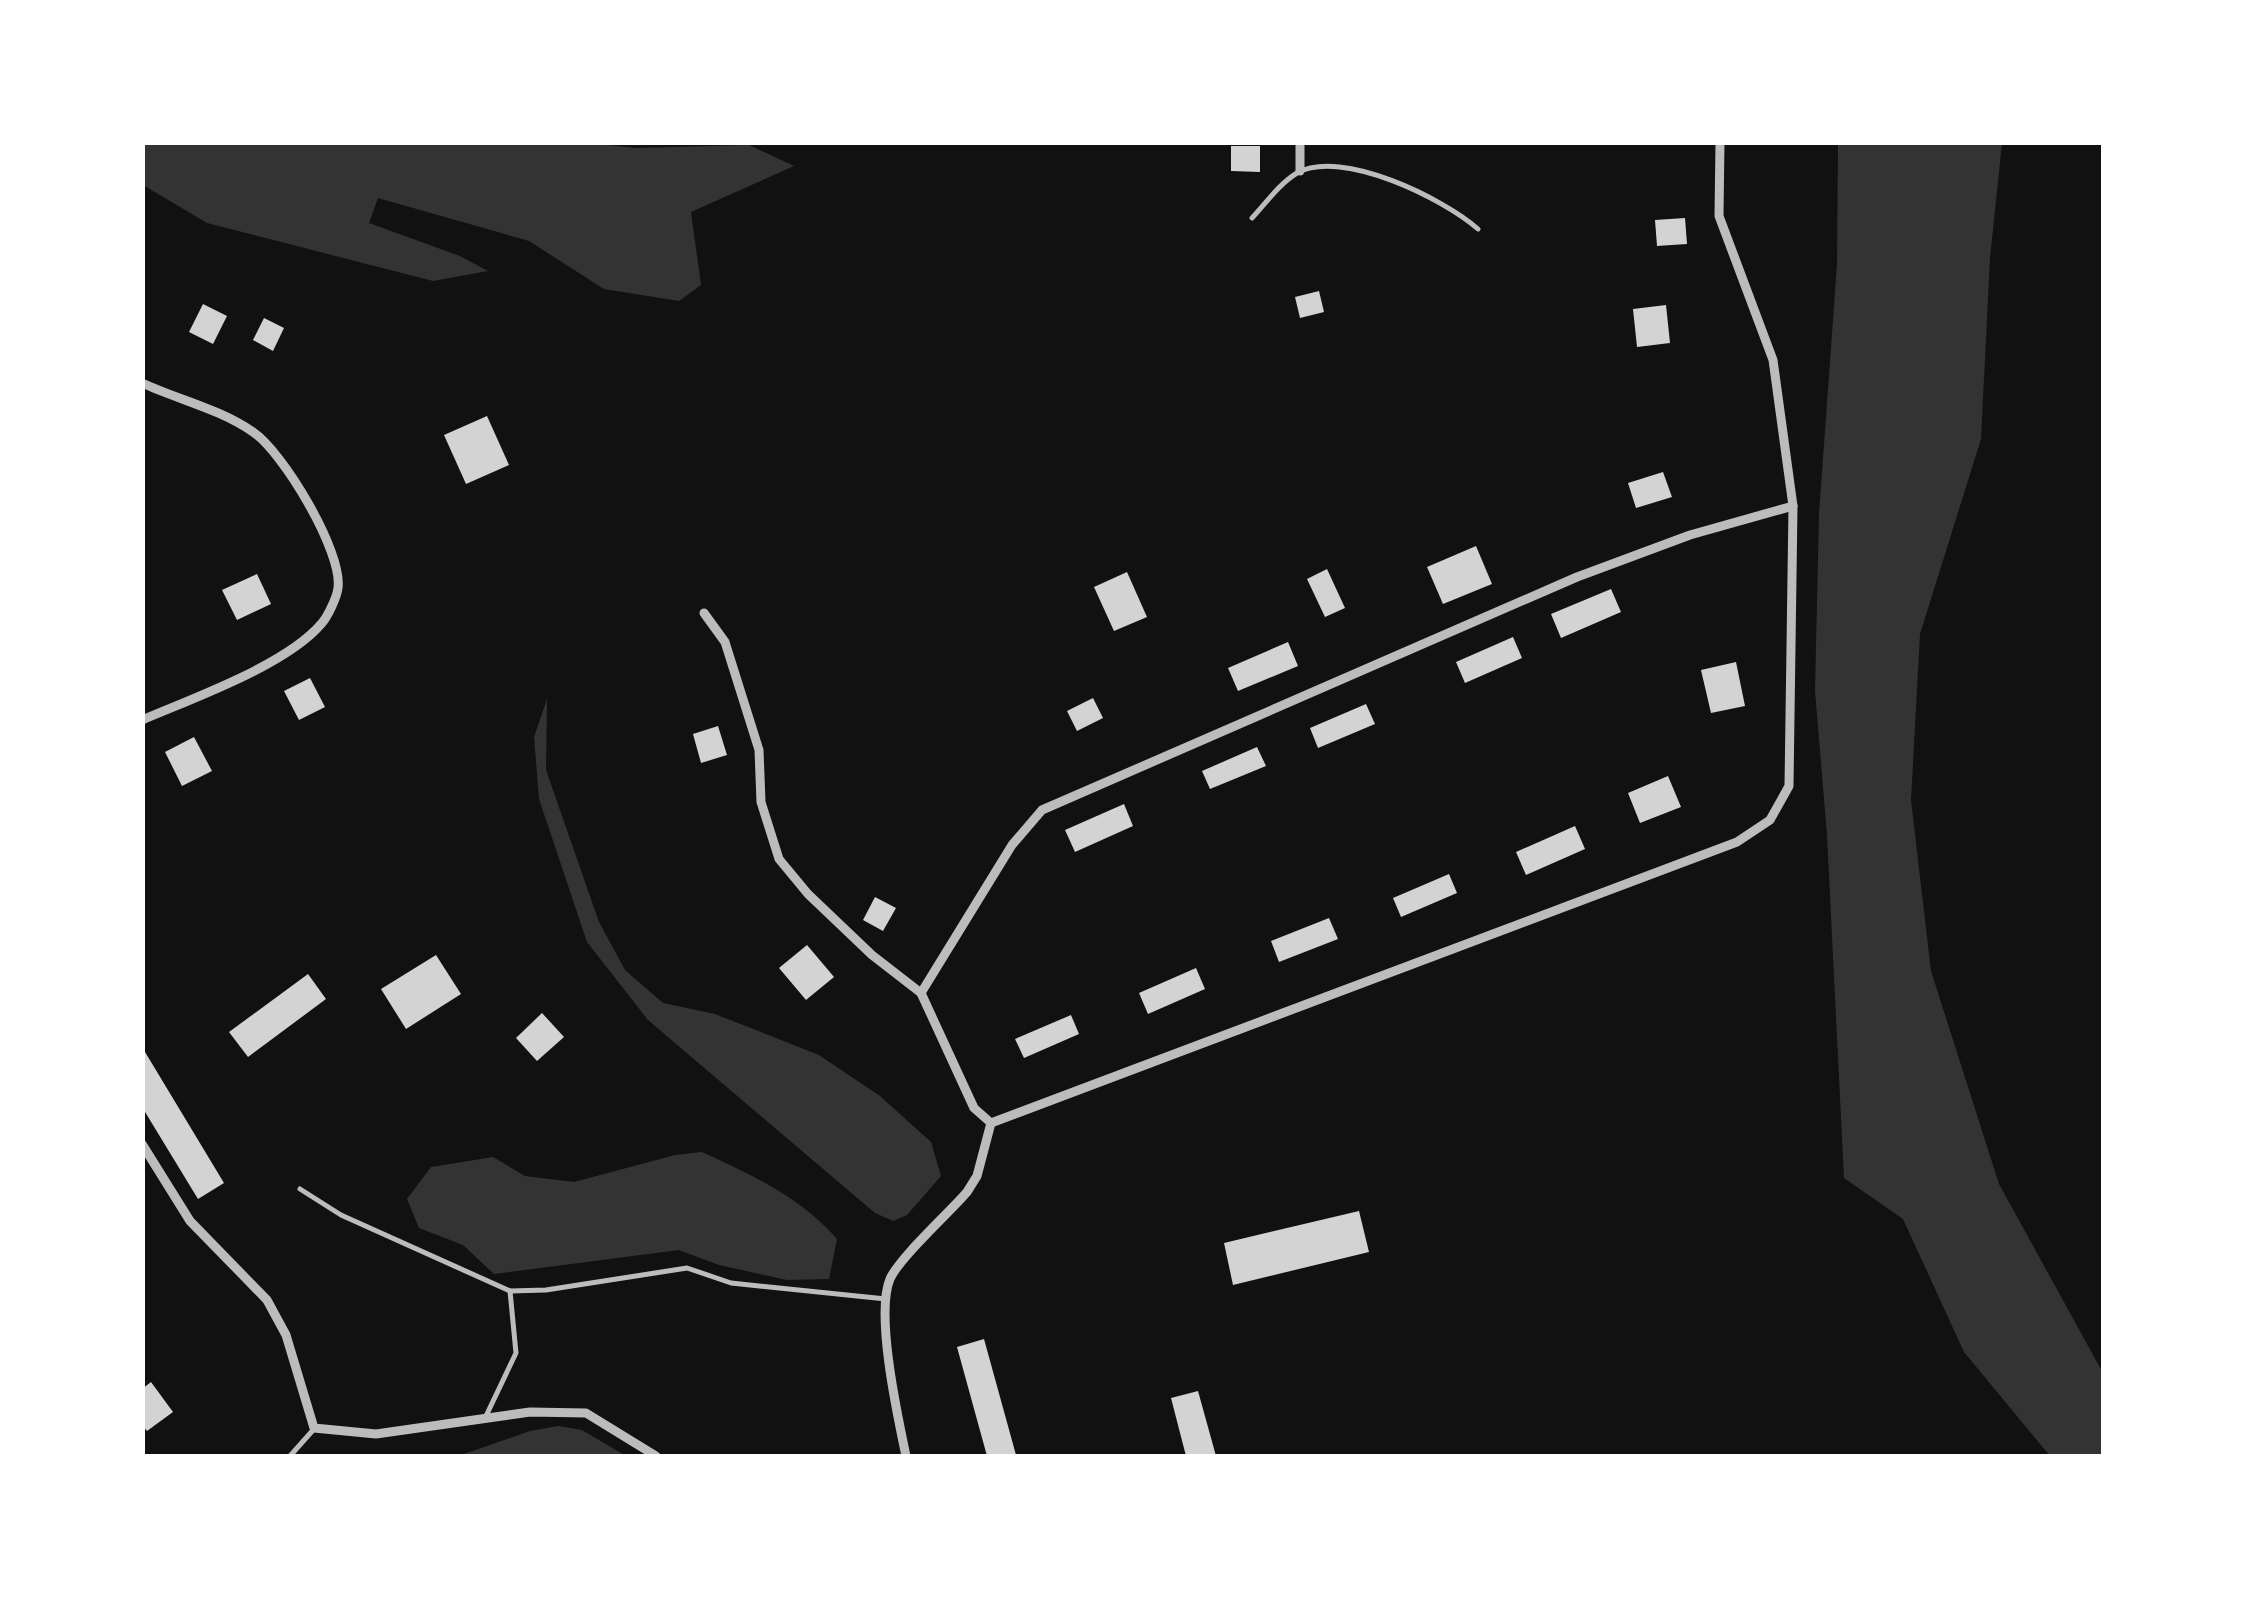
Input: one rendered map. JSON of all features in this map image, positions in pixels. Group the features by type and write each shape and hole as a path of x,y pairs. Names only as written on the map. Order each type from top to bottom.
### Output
{"street":[{"path":"1300,142 1300,171"},
{"path":"991,1123 1737,842 1770,820 1789,786 1793,506 1773,360 1719,216 1720,142"},
{"path":"142,383 228,416 258,434 298,480 336,570 338,590 322,623 267,664 142,720"},
{"path":"921,993 1012,845 1042,810 1577,576 1690,536 1793,506"},
{"path":"704,613 725,642 748,714 758,750 761,802 780,858 846,931 921,993 974,1108 991,1123"},
{"path":"906,1456 892,1390 886,1298 891,1278 968,1192 977,1176 991,1123"},
{"path":"142,1144 190,1221 267,1300 286,1335 314,1428 376,1434 530,1412 586,1413 656,1456"}],"lane":[{"path":"1252,218 1300,171 1345,167 1385,178 1455,209 1478,229"},
{"path":"300,1189 341,1215 510,1291 546,1290 687,1268 731,1283 886,1298"},
{"path":"484,1419 516,1353 510,1291"},
{"path":"290,1456 314,1428"}],"shaded area":[{"path":"578,142 636,148 749,145 794,166 691,212 701,285 679,301 604,289 529,241 378,198 369,223 460,256 488,271 433,281 207,223 143,185 143,143"},
{"path":"1838,143 2002,143 1990,258 1981,439 1920,634 1911,800 1931,971 1999,1184 2103,1373 2103,1456 2050,1456 1964,1352 1903,1219 1844,1178 1827,835 1815,691 1819,514 1837,264"},
{"path":"547,699 546,770 599,922 625,970 663,1003 715,1014 819,1055 880,1096 931,1142 941,1176 907,1215 893,1221 875,1213 648,1020 587,942 539,799 534,737"},
{"path":"702,1152 775,1188 823,1224 837,1239 829,1279 787,1280 719,1265 679,1250 494,1274 463,1245 419,1228 407,1199 431,1167 493,1157 525,1176 574,1182 675,1155"},
{"path":"558,1426 582,1430 626,1456 458,1456 530,1431"}],"building":[{"path":"1231,146 1260,146 1260,172 1231,171"},
{"path":"1685,218 1687,244 1657,246 1655,220"},
{"path":"1319,291 1324,312 1300,318 1295,297"},
{"path":"203,304 227,316 213,344 189,332"},
{"path":"1666,305 1670,343 1637,347 1633,309"},
{"path":"264,318 284,328 273,351 253,340"},
{"path":"487,416 509,465 466,484 444,435"},
{"path":"1663,472 1672,497 1636,508 1628,483"},
{"path":"1476,546 1492,584 1443,604 1427,567"},
{"path":"1327,569 1345,608 1325,617 1307,579"},
{"path":"1127,572 1147,617 1114,631 1094,587"},
{"path":"257,574 271,604 237,620 222,590"},
{"path":"1611,589 1621,612 1561,638 1551,614"},
{"path":"1513,637 1522,658 1465,683 1456,662"},
{"path":"1288,642 1298,666 1238,691 1228,668"},
{"path":"1736,662 1745,706 1711,713 1701,670"},
{"path":"310,678 325,707 299,720 284,691"},
{"path":"1093,698 1103,718 1077,731 1067,711"},
{"path":"1366,704 1375,724 1318,748 1310,728"},
{"path":"718,726 727,755 701,763 693,734"},
{"path":"194,737 212,771 182,786 165,752"},
{"path":"1257,747 1266,766 1210,789 1202,771"},
{"path":"1668,776 1681,807 1640,823 1628,793"},
{"path":"1124,804 1133,826 1075,852 1065,830"},
{"path":"1575,826 1585,849 1526,875 1516,852"},
{"path":"1449,874 1457,893 1401,917 1393,898"},
{"path":"875,897 896,908 883,931 863,920"},
{"path":"1329,918 1338,939 1279,962 1271,941"},
{"path":"807,945 834,977 806,1000 779,968"},
{"path":"436,955 461,994 406,1029 381,989"},
{"path":"1196,968 1205,989 1148,1014 1139,993"},
{"path":"308,974 326,999 248,1057 229,1032"},
{"path":"542,1013 564,1037 537,1061 516,1038"},
{"path":"1071,1015 1079,1034 1024,1058 1015,1039"},
{"path":"142,1047 224,1183 198,1199 142,1107"},
{"path":"1359,1211 1369,1252 1233,1285 1224,1243"},
{"path":"984,1339 1016,1455 987,1456 957,1347"},
{"path":"151,1382 173,1412 147,1431 142,1425 142,1389"},
{"path":"1198,1391 1216,1456 1186,1456 1171,1398"}]}
